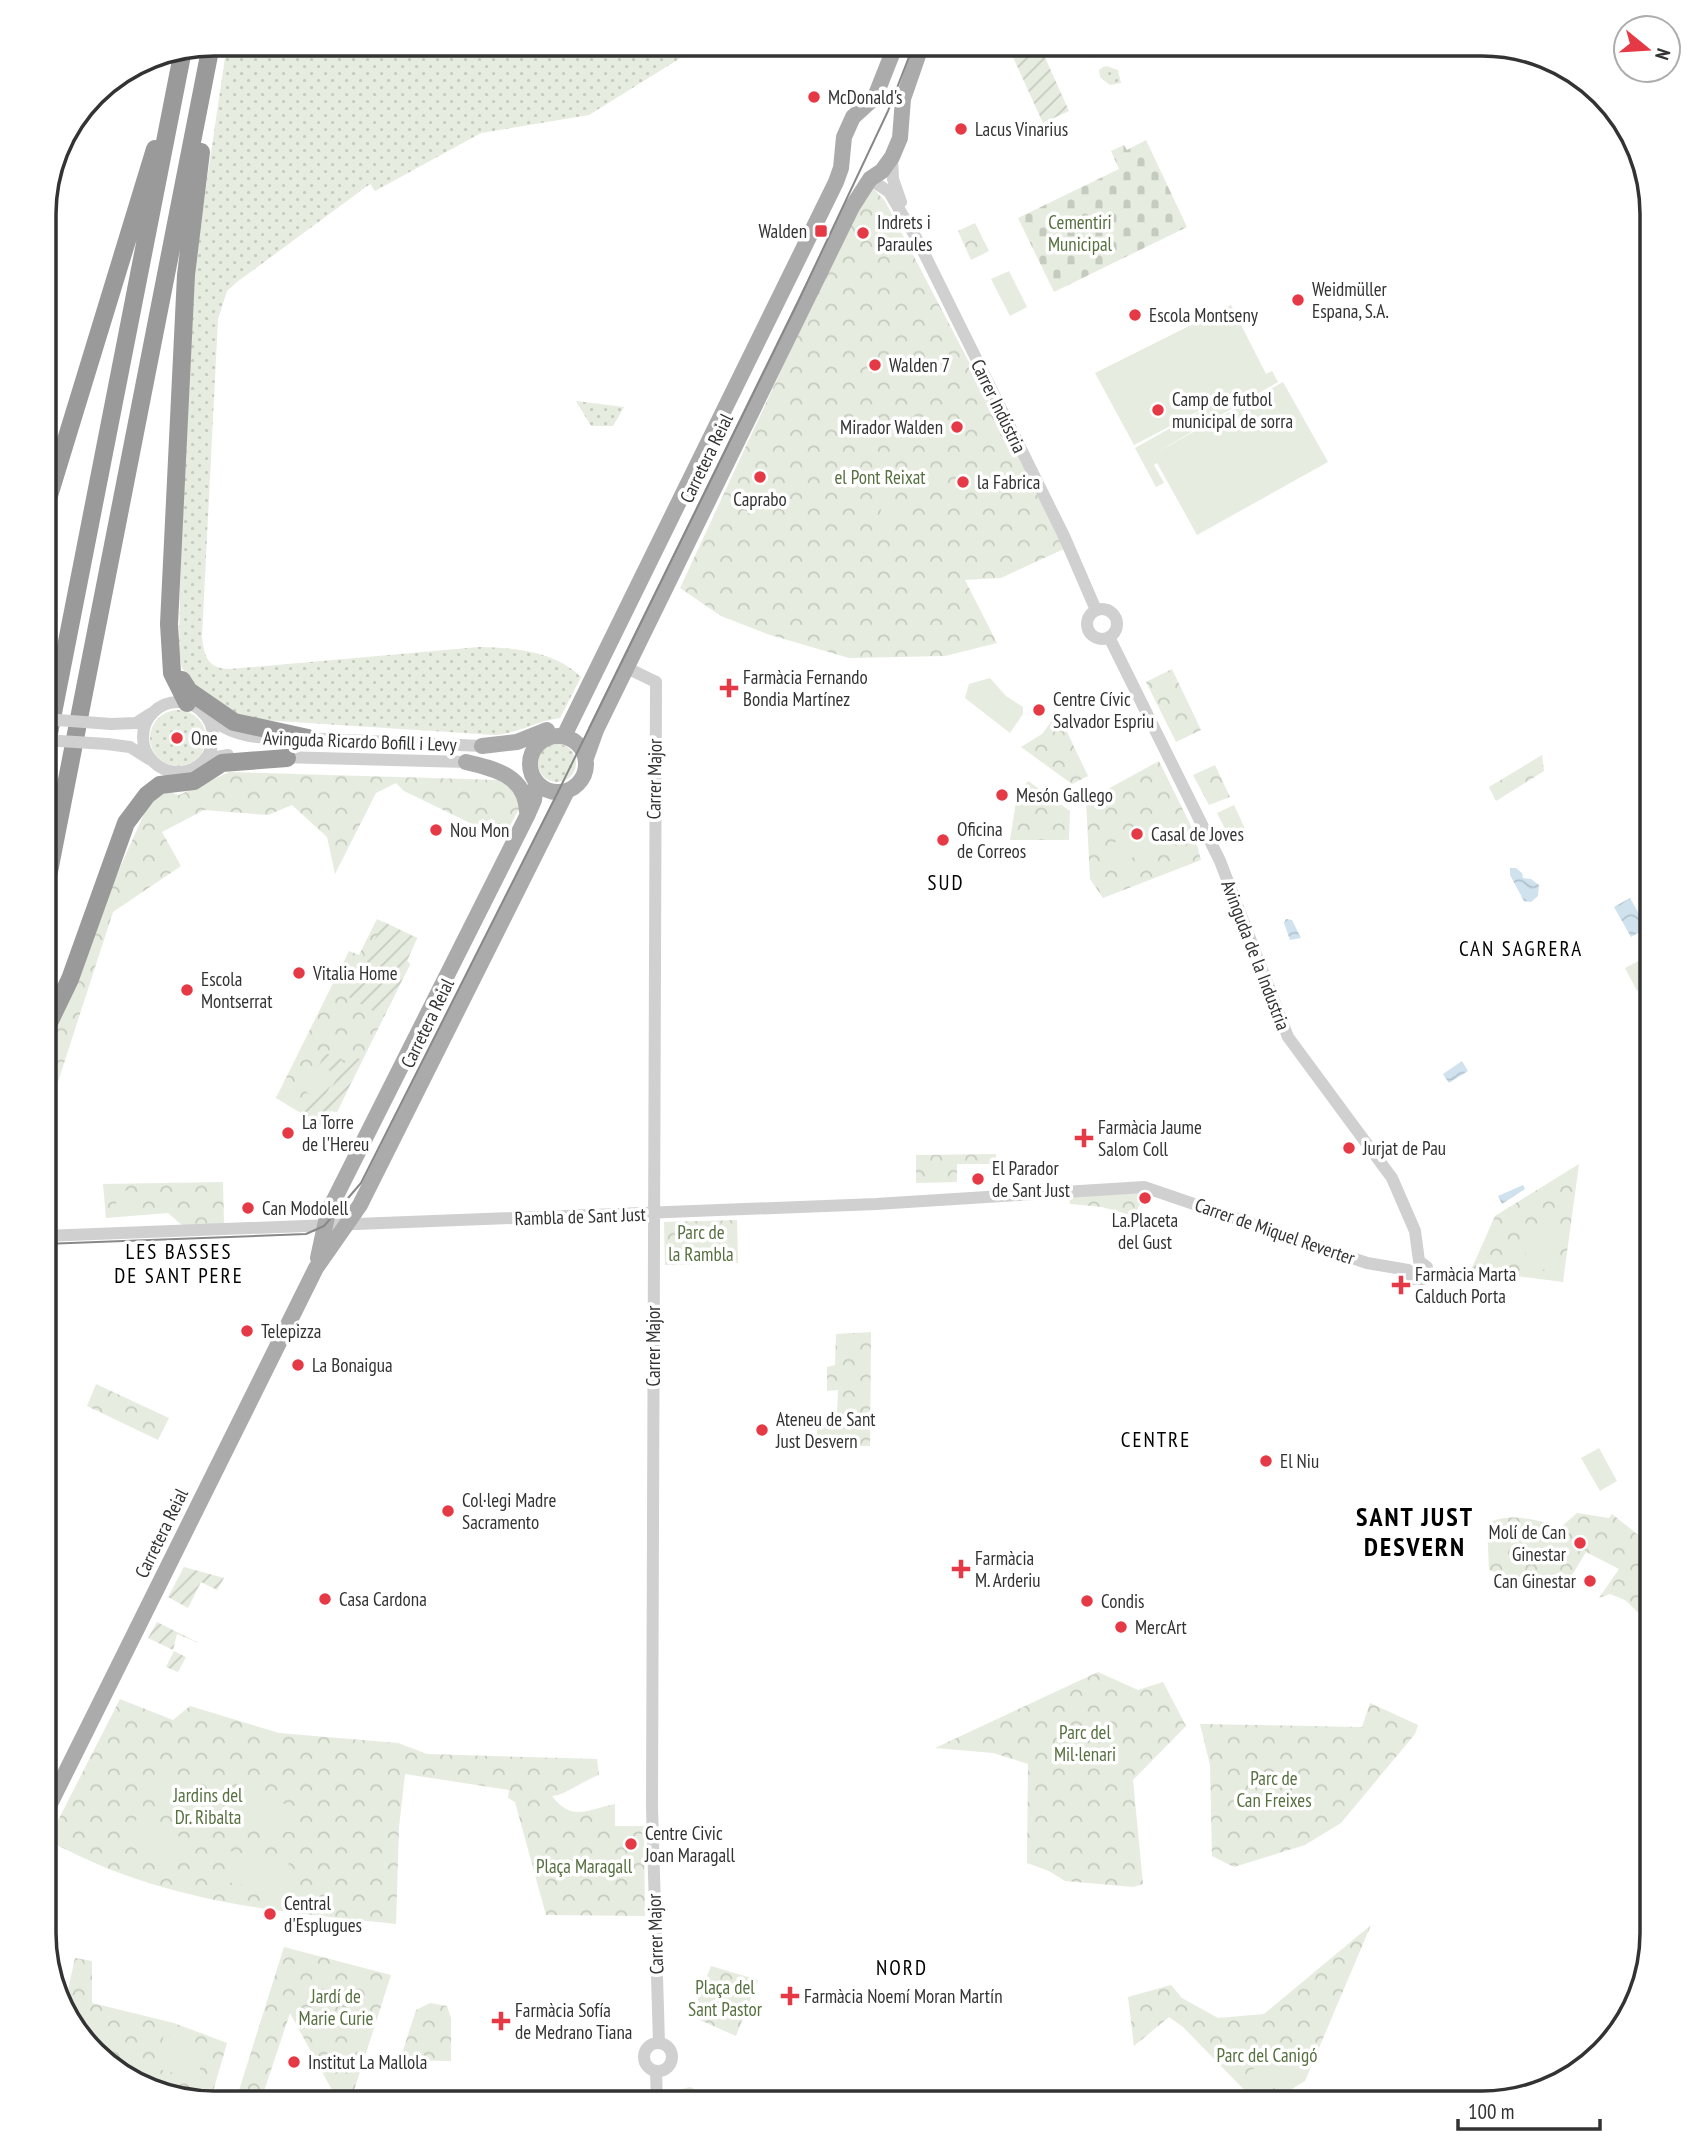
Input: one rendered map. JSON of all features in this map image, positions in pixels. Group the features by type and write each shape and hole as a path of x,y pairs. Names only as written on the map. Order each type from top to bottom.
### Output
{"highway":[{"path":"56,836 209,56"},
{"path":"187,703 172,673 169,641 186,275 210,56"},
{"path":"56,698 181,59"},
{"path":"56,472 140,193 175,90"},
{"path":"169,641 183,683 220,713 234,722 308,738"},
{"path":"56,1009 70,979 126,823 147,795 160,785 194,781 222,763 287,758"},
{"path":"56,1000 115,827 135,796 161,767"}],"main road":[{"name":"Carretera Reial","path":"565,736 841,168 844,136 848,127 862,106 875,97 891,56"},
{"path":"892,158 900,138 902,110 918,56"},
{"path":"875,97 888,100 902,110"},
{"name":"Carretera Reial","path":"586,758 627,668 852,207 870,179 882,171 892,158"},
{"path":"841,168 853,177 870,179"},
{"path":"482,746 517,742 563,726 573,719"},
{"path":"466,762 505,765 533,777 553,792 567,790 583,776 586,758 577,743 565,736 554,737 535,747 499,750 482,746"},
{"path":"533,777 531,757 535,747"},
{"path":"466,762 490,768 511,778 526,798 527,816"},
{"name":"Carretera Reial","path":"316,1268 324,1226 334,1200 527,816 534,800 533,777"},
{"name":"Carretera Reial","path":"56,1792 316,1268 346,1226 369,1186 567,790"}],"street":[{"path":"892,158 893,179 918,241"},
{"path":"870,179 889,192 918,241"},
{"name":"Carrer Indústria","path":"918,241 1064,536 1096,610"},
{"path":"1096,610 1107,610 1115,617 1115,630 1109,637 1099,638 1090,632 1087,621 1096,610"},
{"name":"Avinguda de la Industria","path":"1109,637 1220,861 1288,1037 1392,1178 1415,1231 1419,1261"},
{"name":"Carrer Major","path":"627,668 656,682 652,1807 659,2043"},
{"path":"56,720 136,723 171,702 187,703 203,713 211,724 213,740 205,759 188,770 161,767 130,747 56,741"},
{"path":"158,708 147,721 143,736 146,750 161,767"},
{"name":"Avinguda Ricardo Bofill i Levy","path":"203,713 220,728 242,735 482,746"},
{"name":"Avinguda Ricardo Bofill i Levy","path":"205,759 239,753 287,758 466,762"},
{"name":"Rambla de Sant Just","path":"56,1236 653,1213 1144,1187"},
{"name":"Carrer de Miquel Reverter","path":"1144,1187 1367,1263 1408,1269"},
{"path":"1414,1261 1427,1267 1423,1279 1413,1279 1408,1269 1414,1261"},
{"path":"659,2043 669,2049 671,2060 667,2067 656,2071 646,2066 644,2058 648,2047 659,2043"},
{"path":"656,2071 657,2091"}],"green space":[{"path":"225,56 684,56 589,115 481,133 375,191 370,184 237,282 227,291 218,319 202,636 206,656 212,664 230,669 479,647 520,650 559,661 581,677 560,718 495,735 248,719 232,712 193,683 182,668 179,653 182,475 195,262"},
{"path":"1012,56 1044,56 1069,111 1043,123"},
{"path":"1106,66 1118,70 1121,83 1110,85 1100,77 1099,70"},
{"name":"Cementiri Municipal","path":"1146,140 1187,227 1054,292 1018,218 1119,169 1111,151 1124,145 1127,150"},
{"name":"el Pont Reixat","path":"873,188 885,201 1066,548 1001,578 965,580 997,643 945,656 849,658 767,634 721,616 680,588 859,203"},
{"path":"975,223 989,251 971,260 958,231"},
{"path":"1009,271 1027,307 1010,316 991,279"},
{"path":"1231,305 1266,374 1272,371 1278,382 1152,455 1283,382 1328,462 1197,535 1157,463 1154,465 1164,483 1156,487 1135,448 1220,400 1134,445 1095,373"},
{"path":"576,401 624,407 613,426 591,426"},
{"path":"900,425 913,427 907,459 894,456"},
{"path":"883,503 898,507 890,540 874,536"},
{"path":"1172,669 1201,730 1176,742 1146,682"},
{"path":"990,678 1006,696 1023,707 1023,714 1010,733 965,698 969,684"},
{"path":"172,710 184,710 194,714 202,722 206,738 202,754 194,762 184,766 172,766 162,762 154,754 150,744 150,732 154,722 162,714"},
{"path":"1058,713 1088,776 1072,784 1021,747 1042,734"},
{"path":"557,744 571,749 576,763 571,777 557,782 543,777 538,763 543,749"},
{"path":"1542,755 1544,771 1496,801 1489,787"},
{"path":"1159,761 1193,830 1201,860 1103,898 1090,879 1086,801"},
{"path":"1215,765 1230,797 1209,805 1193,775"},
{"path":"229,772 499,780 511,788 521,805 503,839 404,791 396,783 376,793 335,874 327,837 292,805 268,815 204,810 162,832 181,866 113,912 56,1088 56,1027 112,885 149,803 166,791 179,795"},
{"path":"1028,781 1070,811 1069,840 1010,840 1017,795"},
{"path":"1234,805 1246,831 1230,839 1217,813"},
{"path":"1168,811 1179,834 1120,864 1112,844"},
{"path":"377,919 417,938 407,961 410,964 337,1112 331,1111 324,1127 276,1098 349,951 359,955"},
{"path":"384,922 417,938 407,961 410,964 384,1017 345,995"},
{"path":"1640,960 1640,989 1637,991 1625,968"},
{"path":"325,1053 342,1059 341,1065 325,1096 305,1114 297,1109 299,1103 302,1104 308,1093 317,1097 330,1071 319,1065"},
{"path":"349,1054 362,1060 337,1112 331,1111 324,1127 307,1114 327,1097"},
{"path":"319,1065 330,1071 317,1098 306,1092"},
{"path":"996,1154 996,1164 957,1164 957,1182 916,1183 916,1155"},
{"path":"1579,1164 1563,1282 1471,1270 1495,1216"},
{"path":"223,1182 224,1224 183,1226 168,1213 106,1218 103,1184"},
{"path":"129,1190 130,1211 117,1211 115,1192"},
{"path":"1146,1193 1134,1216 1102,1207 1070,1204 1069,1196"},
{"name":"Parc de la Rambla","path":"737,1220 738,1263 665,1265 664,1222"},
{"path":"1529,1227 1562,1231 1556,1271 1524,1267"},
{"path":"871,1332 870,1446 817,1446 817,1415 837,1415 838,1390 827,1391 827,1367 835,1365 836,1334"},
{"path":"96,1384 169,1418 158,1440 87,1406"},
{"path":"821,1418 832,1418 831,1440 820,1443"},
{"path":"1599,1448 1617,1481 1600,1491 1581,1458"},
{"path":"1577,1513 1609,1518 1612,1514 1640,1536 1640,1614 1625,1600 1610,1594 1599,1598 1619,1569 1586,1552 1562,1592 1528,1584 1489,1570 1487,1524 1504,1518 1523,1518 1560,1528"},
{"path":"184,1567 224,1578 217,1590 201,1582 188,1608 168,1597"},
{"path":"157,1622 201,1644 177,1634 173,1650 148,1638"},
{"path":"174,1651 186,1657 178,1672 166,1667"},
{"name":"Parc del Mil·lenari","path":"1098,1672 1138,1690 1163,1682 1186,1726 1133,1780 1143,1884 1133,1887 1065,1881 1049,1871 1027,1863 1028,1764 993,1753 935,1748"},
{"name":"Jardins del Dr. Ribalta","path":"120,1699 173,1720 190,1706 279,1733 398,1743 427,1754 597,1759 599,1775 552,1796 559,1804 573,1812 615,1804 615,1826 644,1826 645,1916 546,1915 515,1802 508,1798 509,1790 405,1774 399,1827 396,1924 260,1908 174,1890 90,1861 56,1844 56,1824"},
{"name":"Parc de Can Freixes","path":"1370,1703 1418,1725 1415,1734 1341,1823 1305,1845 1234,1867 1212,1856 1210,1765 1200,1724 1362,1727"},
{"path":"160,1771 212,1797 199,1823 147,1796"},
{"path":"245,1796 300,1807 295,1833 240,1822"},
{"path":"138,1816 188,1841 175,1868 125,1843"},
{"path":"229,1851 289,1862 283,1893 223,1881"},
{"name":"Parc del Canigó","path":"1371,1925 1305,2081 1289,2091 1245,2091 1183,2027 1169,2017 1134,2046 1128,1997 1171,1985 1182,1998 1218,2018 1264,2014"},
{"name":"Jardí de Marie Curie","path":"284,1947 391,1975 354,2091 332,2091 290,2013 264,2091 239,2091"},
{"path":"75,1958 92,1961 92,2003 174,2023 227,2043 213,2091 173,2086 135,2070 102,2045 83,2021 67,1992"},
{"name":"Plaça del Sant Pastor","path":"711,1966 758,1980 736,2036 691,2016"},
{"path":"430,2003 447,2006 451,2018 451,2061 400,2060 416,2010"},
{"path":"82,2020 119,2029 114,2051 102,2045"},
{"path":"164,2035 206,2048 197,2079 154,2068"},
{"path":"1287,2053 1299,2079 1259,2091 1249,2071"},
{"path":"690,2087 698,2091 674,2091"}],"water":[{"path":"1510,868 1516,868 1523,878 1531,879 1539,885 1538,896 1531,902 1524,901 1510,875"},
{"path":"1630,898 1640,916 1640,932 1631,937 1614,907"},
{"path":"1286,919 1292,920 1301,938 1290,940 1284,923"},
{"path":"1462,1061 1468,1071 1449,1083 1443,1074"},
{"path":"1523,1185 1525,1189 1502,1204 1498,1196"}],"tram line":[{"path":"56,1244 306,1234 324,1226 361,1183 558,792 798,302 888,111 909,56"}],"place":[{"name":"McDonald's","path":"814,97"},
{"name":"Lacus Vinarius","path":"961,129"},
{"name":"Walden","path":"821,231"},
{"name":"Indrets i Paraules","path":"863,233"},
{"name":"Weidmüller Espana, S.A.","path":"1298,300"},
{"name":"Escola Montseny","path":"1135,315"},
{"name":"Walden 7","path":"875,365"},
{"name":"Camp de futbol municipal de sorra","path":"1158,410"},
{"name":"Mirador Walden","path":"957,427"},
{"name":"Caprabo","path":"760,477"},
{"name":"la Fabrica","path":"963,482"},
{"name":"Farmàcia Fernando Bondia Martínez","path":"729,688"},
{"name":"Centre Cívic Salvador Espriu","path":"1039,710"},
{"name":"One","path":"177,738"},
{"name":"Mesón Gallego","path":"1002,795"},
{"name":"Nou Mon","path":"436,830"},
{"name":"Casal de Joves","path":"1137,834"},
{"name":"Oficina de Correos","path":"943,840"},
{"name":"Vitalia Home","path":"299,973"},
{"name":"Escola Montserrat","path":"187,990"},
{"name":"La Torre de l'Hereu","path":"288,1133"},
{"name":"Farmàcia Jaume Salom Coll","path":"1084,1138"},
{"name":"Jurjat de Pau","path":"1349,1148"},
{"name":"El Parador de Sant Just","path":"978,1179"},
{"name":"La.Placeta del Gust","path":"1145,1198"},
{"name":"Can Modolell","path":"248,1208"},
{"name":"Farmàcia Marta Calduch Porta","path":"1401,1285"},
{"name":"Telepizza","path":"247,1331"},
{"name":"La Bonaigua","path":"298,1365"},
{"name":"Ateneu de Sant Just Desvern","path":"762,1430"},
{"name":"El Niu","path":"1266,1461"},
{"name":"Col·legi Madre Sacramento","path":"448,1511"},
{"name":"Molí de Can Ginestar","path":"1580,1543"},
{"name":"Farmàcia M. Arderiu","path":"961,1569"},
{"name":"Can Ginestar","path":"1590,1581"},
{"name":"Casa Cardona","path":"325,1599"},
{"name":"Condis","path":"1087,1601"},
{"name":"MercArt","path":"1121,1627"},
{"name":"Centre Civic Joan Maragall","path":"631,1844"},
{"name":"Central d'Esplugues","path":"270,1914"},
{"name":"Farmàcia Noemí Moran Martín","path":"790,1996"},
{"name":"Farmàcia Sofía de Medrano Tiana","path":"501,2021"},
{"name":"Institut La Mallola","path":"294,2062"}],"district":[{"name":"SUD","path":"946,883"},
{"name":"CAN SAGRERA","path":"1521,949"},
{"name":"LES BASSES DE SANT PERE","path":"179,1264"},
{"name":"CENTRE","path":"1156,1440"},
{"name":"SANT JUST DESVERN","path":"1415,1532"},
{"name":"NORD","path":"902,1968"}],"park label":[{"name":"Plaça Maragall","path":"584,1866"}]}
